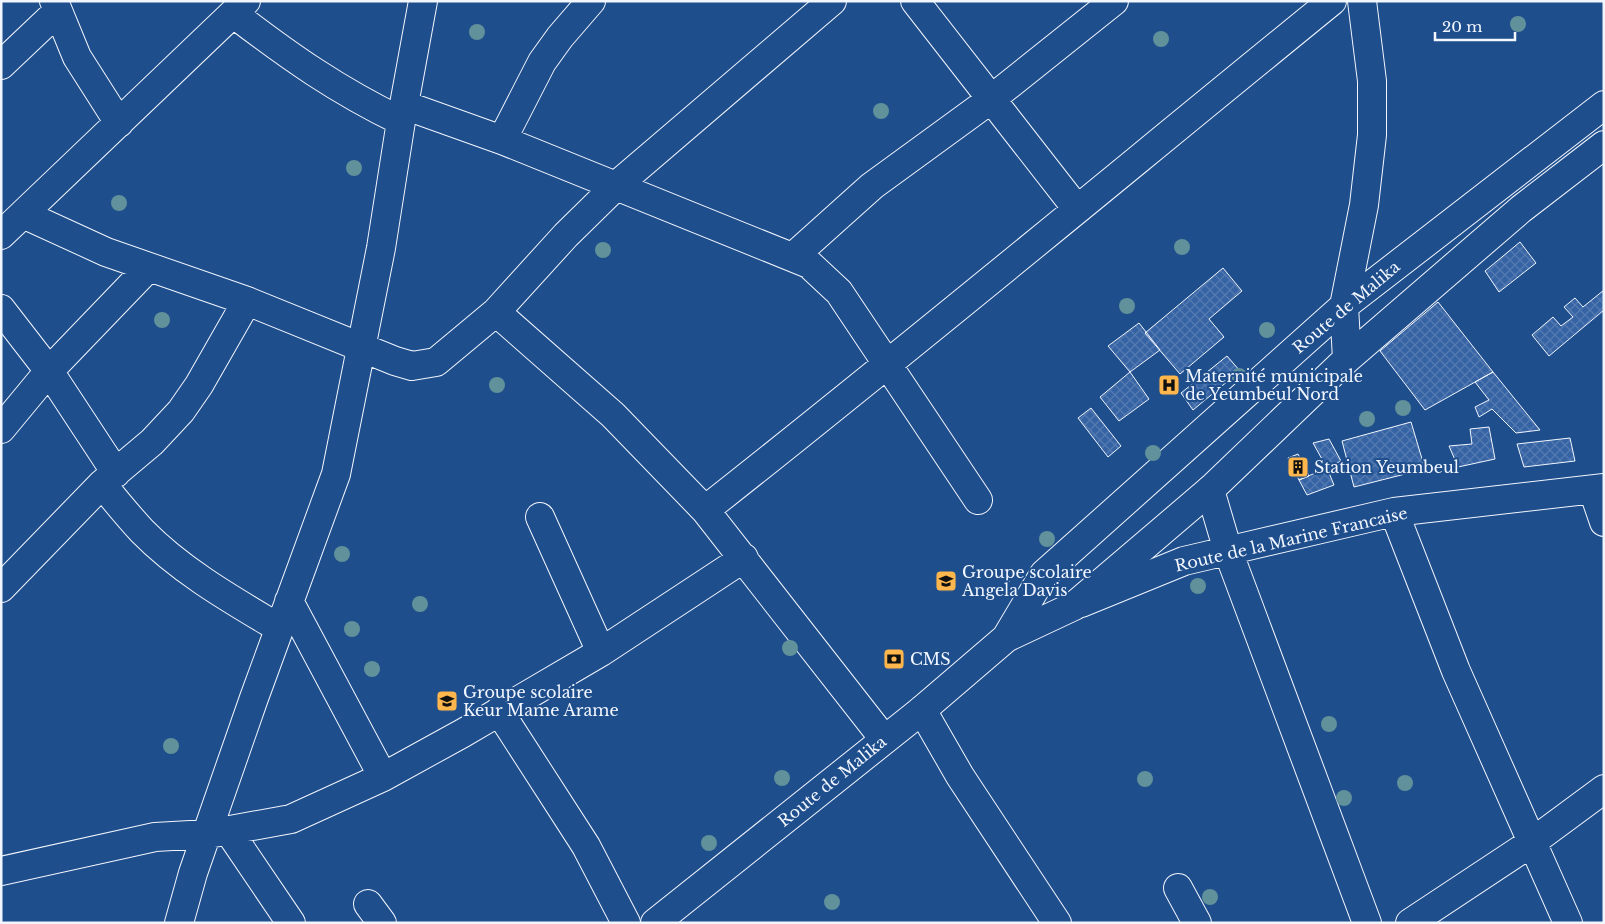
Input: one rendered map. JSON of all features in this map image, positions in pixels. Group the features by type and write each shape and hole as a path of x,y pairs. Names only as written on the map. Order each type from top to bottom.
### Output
{"street":[{"path":"179,923 218,832 280,628 336,474 381,248 402,113 424,1"},
{"path":"502,140 542,62 560,37 591,1"},
{"path":"23,214 69,237 148,268 247,302 361,349 412,366 436,362 496,312 566,236 617,185 832,1"},
{"path":"915,1 990,100 1077,208"},
{"path":"794,256 872,186 990,100 1114,1"},
{"path":"705,510 889,366 1077,208 1332,1"},
{"path":"1347,359 1344,306 1364,206 1372,134 1372,81 1362,1"},
{"path":"1,65 56,6 77,57 119,123"},
{"path":"1,235 240,8 310,72 362,102 502,140 794,256 809,264 839,292 978,500"},
{"name":"Route de Malika","path":"1006,638 1044,574 1344,306 1604,104"},
{"name":"Route de Malika","path":"655,923 922,710 1006,638 1074,606 1210,490 1347,359 1521,209 1604,145"},
{"path":"1,429 49,371 148,268"},
{"path":"1,588 109,479 152,442 181,411 199,386 247,302"},
{"path":"1,309 49,371 109,479 142,531 174,559 216,589 280,628"},
{"path":"496,312 613,415 705,510 884,739"},
{"path":"1598,489 1604,522"},
{"name":"Route de la Marine Francaise","path":"1074,606 1184,561 1394,512 1598,489"},
{"path":"1210,490 1228,551 1367,923"},
{"path":"1394,512 1456,671 1568,923"},
{"path":"540,517 600,652"},
{"path":"1,871 155,837 218,832 263,826 291,819 382,777 499,711 600,652 744,558"},
{"path":"289,601 382,777"},
{"path":"922,710 960,776 1057,923"},
{"path":"499,711 586,846 626,923"},
{"path":"1410,923 1531,843 1604,789"},
{"path":"218,832 291,923"},
{"path":"1178,888 1197,923"}],"building":[{"path":"1520,242 1536,263 1499,292 1485,271"},
{"path":"1223,268 1242,291 1209,319 1224,337 1180,374 1145,333"},
{"path":"1604,290 1604,310 1549,356 1532,335 1553,317 1561,326 1573,317 1564,307 1575,298 1583,307"},
{"path":"1438,302 1493,372 1425,410 1380,351"},
{"path":"1139,323 1160,350 1130,372 1108,346"},
{"path":"1227,356 1240,371 1193,410 1181,393"},
{"path":"1130,372 1149,399 1119,421 1100,397"},
{"path":"1493,372 1540,430 1516,433 1492,409 1479,417 1475,407 1489,400 1475,382"},
{"path":"1091,408 1121,446 1108,457 1078,418"},
{"path":"1411,422 1425,469 1354,487 1342,441"},
{"path":"1489,427 1495,459 1458,467 1449,446 1472,444 1470,429"},
{"path":"1570,438 1575,461 1524,467 1517,444"},
{"path":"1329,439 1341,461 1327,468 1313,443"},
{"name":"Station Yeumbeul","path":"1298,454 1309,476 1299,480 1288,458"},
{"path":"1327,468 1334,485 1307,495 1299,480"}],"place":[{"name":"Maternité municipale de Yeumbeul Nord","path":"1169,385"},
{"name":"Station Yeumbeul","path":"1298,467"},
{"name":"Groupe scolaire Angela Davis","path":"946,581"},
{"name":"CMS","path":"894,659"},
{"name":"Groupe scolaire Keur Mame Arame","path":"447,701"}]}
